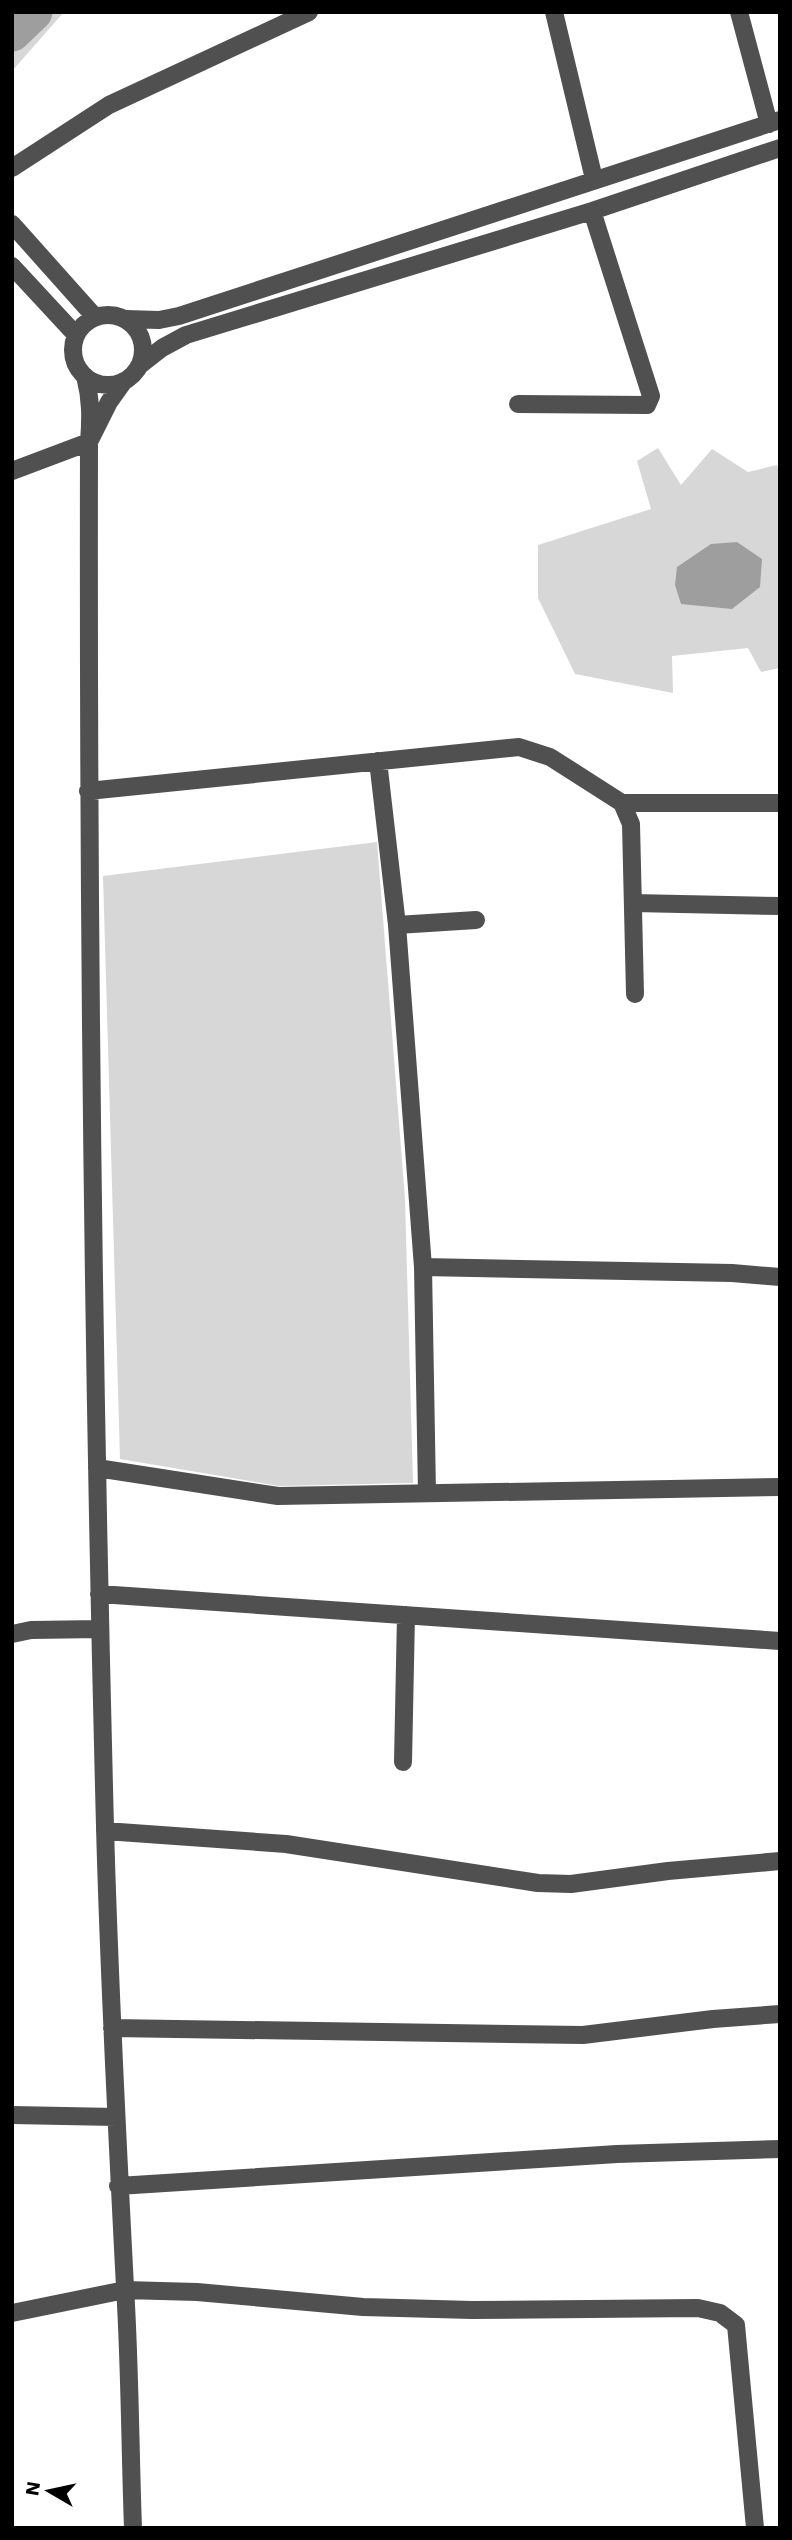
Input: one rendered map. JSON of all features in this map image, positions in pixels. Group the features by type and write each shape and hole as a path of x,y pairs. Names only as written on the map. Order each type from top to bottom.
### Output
{"street":[{"path":"12,168 109,105 309,12"},
{"path":"554,12 594,179"},
{"path":"126,319 159,320 179,316 774,122 739,12"},
{"path":"139,366 162,348 186,335 592,211 780,148"},
{"path":"518,404 647,405 651,396 592,211"},
{"path":"12,224 94,317"},
{"path":"12,266 76,335"},
{"path":"12,471 89,442 109,402 139,366 142,356 140,335 126,319 116,315 94,317 87,321 76,335 74,357 85,376 91,399 89,442 88,791 90,1123 99,1594 105,1831 133,2528"},
{"path":"85,376 104,385 124,381"},
{"path":"88,791 519,747 550,757 622,803 780,803"},
{"path":"378,761 397,925 423,1267 426,1493"},
{"path":"622,803 631,824 635,995"},
{"path":"633,903 780,906"},
{"path":"397,925 476,920"},
{"path":"423,1267 732,1273 780,1277"},
{"path":"97,1468 278,1496 780,1487"},
{"path":"99,1594 780,1641"},
{"path":"403,1762 406,1615"},
{"path":"12,1634 31,1630 100,1629"},
{"path":"105,1831 286,1844 538,1883 571,1884 668,1871 780,1861"},
{"path":"113,2028 583,2035 713,2019 780,2014"},
{"path":"12,2115 116,2117"},
{"path":"118,2186 617,2154 780,2149"},
{"path":"12,2313 125,2290 197,2292 376,2308 698,2308 720,2312 736,2325 755,2528"}],"shaded area":[{"path":"12,12 64,12 12,71"},
{"path":"658,448 681,485 712,449 748,472 777,465 780,474 780,668 761,672 748,648 672,656 673,693 575,674 538,598 538,545 651,509 637,461"},
{"path":"737,542 762,559 760,587 732,609 681,604 675,585 677,567 711,544"},
{"path":"377,842 405,1199 413,1483 279,1486 120,1459 103,876"}],"waterway":[{"path":"12,33 34,12"}]}
